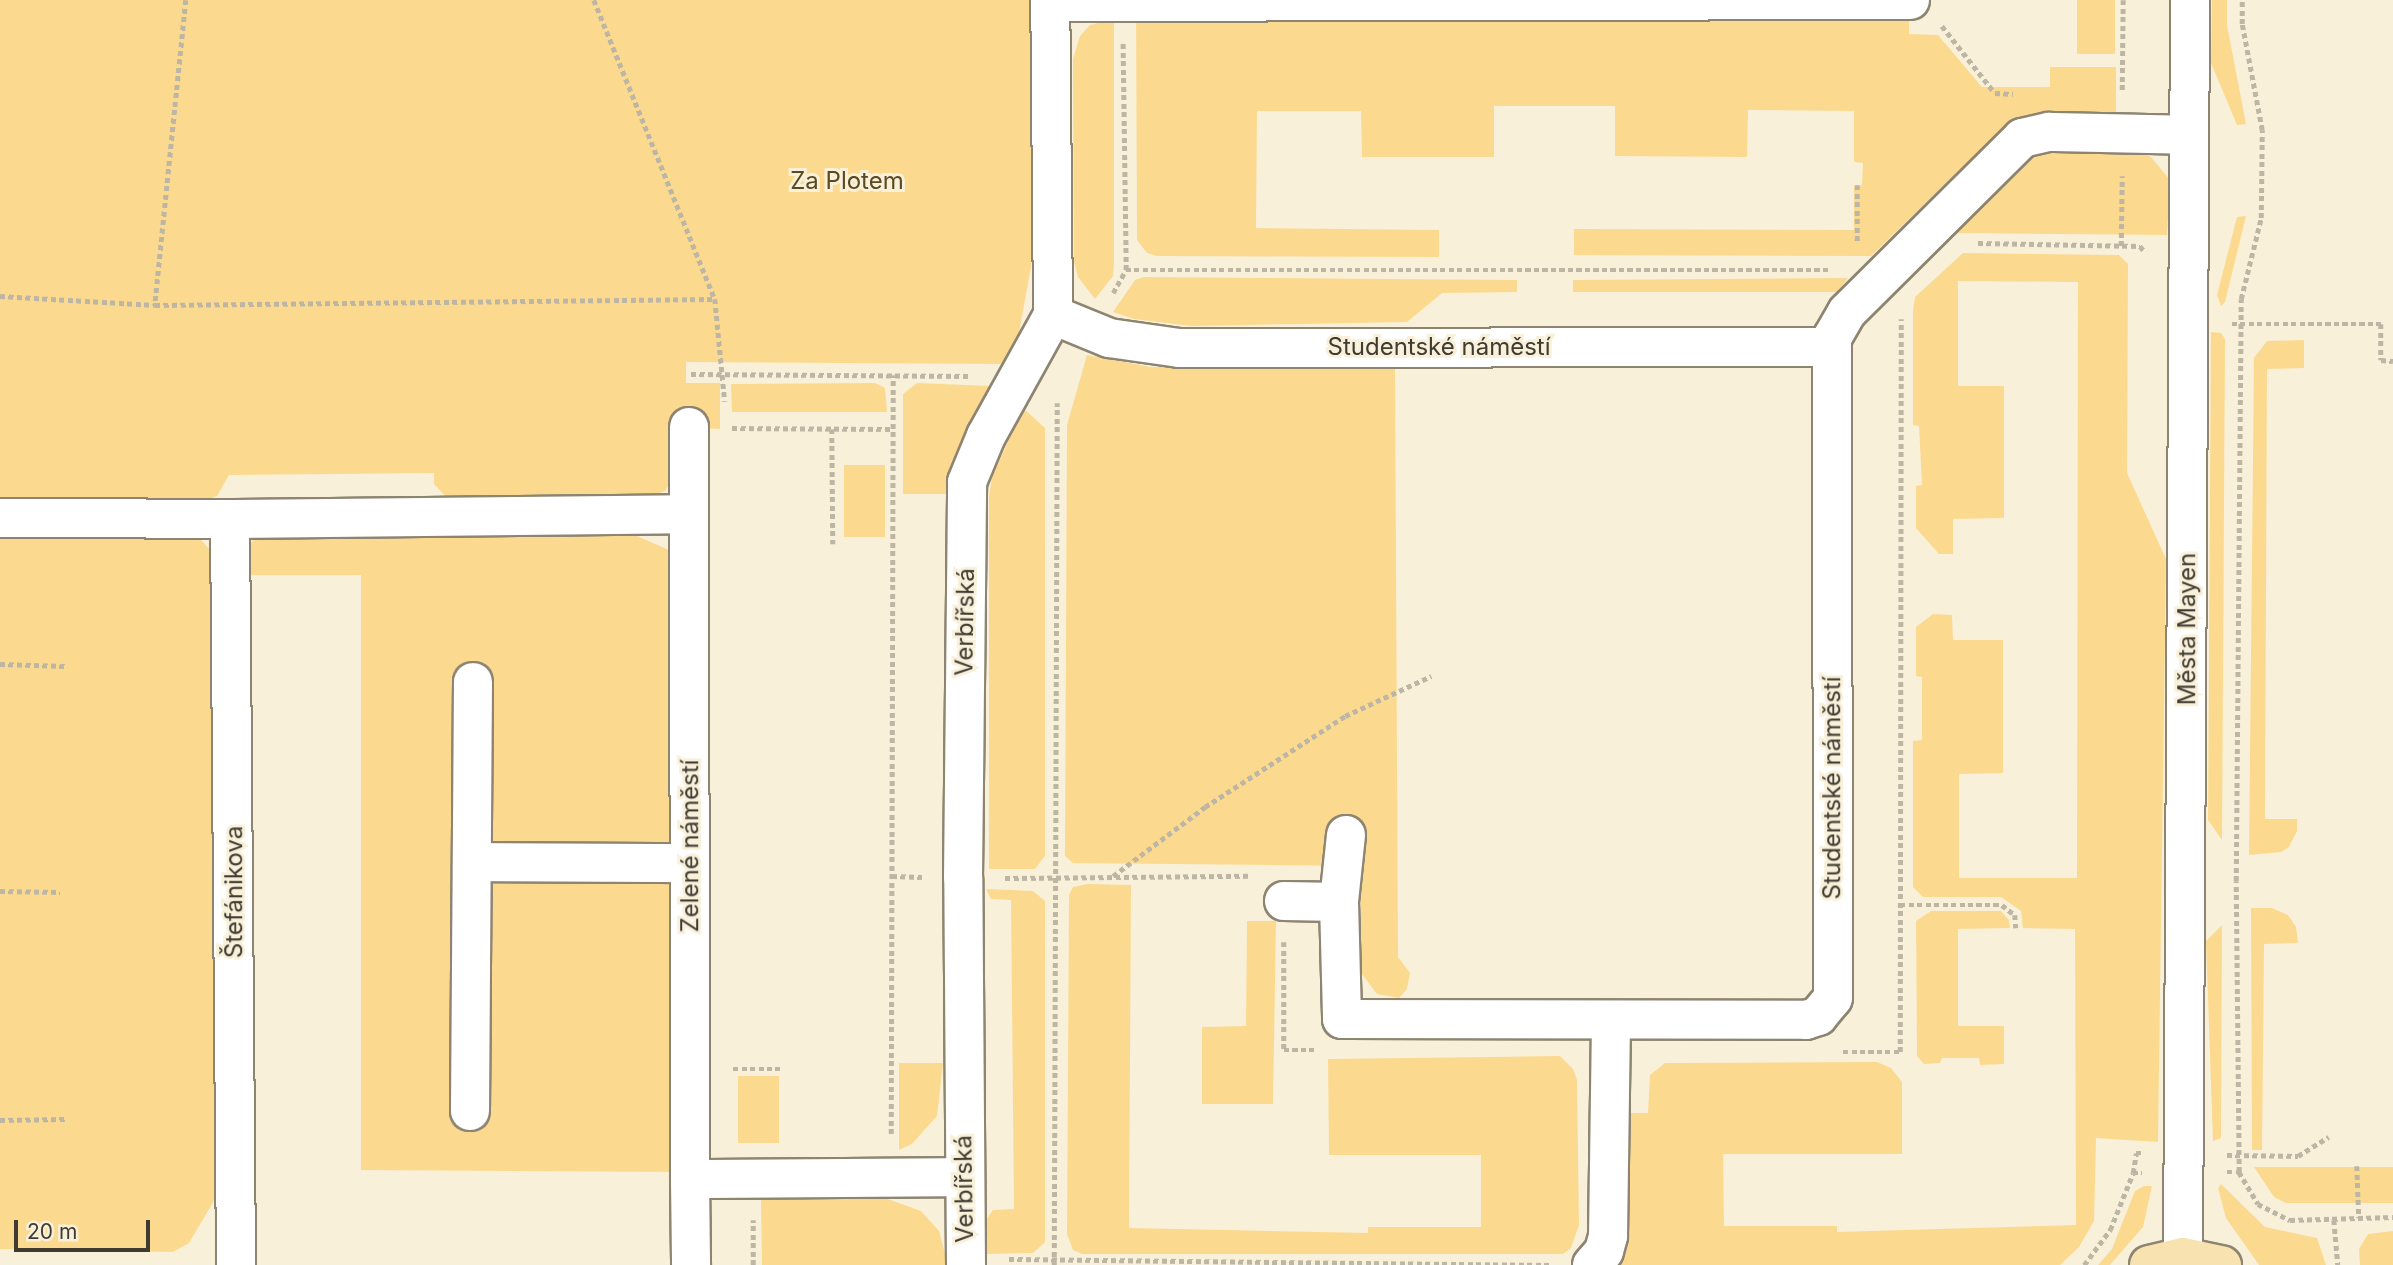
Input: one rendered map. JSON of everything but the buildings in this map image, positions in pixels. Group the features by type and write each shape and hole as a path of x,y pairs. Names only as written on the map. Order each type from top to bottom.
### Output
{"main road":[{"path":"2166,1261 2222,1265"}],"street":[{"name":"Města Mayen","path":"2166,1261 2189,322 2190,0"},
{"path":"1053,315 1050,1 1922,7"},
{"name":"Studentské náměstí","path":"1339,902 1342,1019 1806,1020 1818,1016 1833,998 1830,347 1863,279 2022,138 2049,132 2189,135"},
{"name":"Studentské náměstí","path":"1053,315 1127,342 1179,348 1830,347"},
{"name":"Verbířská","path":"966,1261 963,878 967,482 1017,376 1053,315"},
{"name":"Zelené náměstí","path":"691,1265 689,514 707,428"},
{"path":"0,518 230,519 689,514"},
{"name":"Štefánikova","path":"230,519 236,1265"},
{"path":"470,1111 473,682"},
{"path":"1284,901 1339,902 1346,835"},
{"path":"472,862 690,863"},
{"path":"1592,1265 1604,1251 1608,1236 1611,1020"},
{"path":"690,1179 964,1177"}],"path":[{"path":"155,305 186,0"},
{"path":"594,0 715,299 725,373 725,415"},
{"path":"1089,330 1126,270 1122,0"},
{"path":"2239,1172 2236,867 2241,299 2261,218 2262,142 2242,24 2242,0"},
{"path":"1922,7 1995,93 2021,94"},
{"path":"2110,95 2122,95"},
{"path":"1831,1052 1900,1052 1901,299 1882,300 1863,279 1857,185"},
{"path":"1970,243 2140,246 2147,254"},
{"path":"1126,270 1863,279"},
{"path":"0,296 155,305 715,299"},
{"path":"2189,322 2241,325 2381,324 2381,360 2393,361"},
{"path":"691,374 1017,376"},
{"path":"891,1143 893,375"},
{"path":"1054,1263 1055,407 1061,396"},
{"path":"707,428 892,429"},
{"path":"832,429 833,544"},
{"path":"0,664 65,666"},
{"path":"1112,876 1205,807 1345,716 1431,676"},
{"path":"892,876 1054,879 1112,876 1284,876 1284,1050 1325,1050"},
{"path":"0,891 60,892"},
{"path":"1900,905 2002,905 2015,915 2017,928"},
{"path":"725,1069 783,1069"},
{"path":"0,1119 66,1119"},
{"path":"2357,1166 2359,1218"},
{"path":"752,1265 753,1212"},
{"path":"2334,1220 2338,1265"},
{"path":"966,1261 1565,1265"}],"green space":[{"name":"Za Plotem","path":"0,0 1032,0 1031,267 1019,333 1002,364 686,362 686,383 720,383 720,429 701,428 665,491 651,496 451,502 434,484 434,473 229,475 217,496 200,502 0,499"},
{"path":"1136,0 1909,16 1909,34 1938,35 1982,87 2050,87 2050,67 2116,67 2116,112 2043,114 2005,126 1871,256 1574,255 1574,229 1854,230 1854,186 1862,185 1863,163 1854,162 1854,111 1748,110 1747,157 1615,156 1615,106 1494,106 1494,157 1362,157 1361,111 1257,111 1256,228 1439,230 1439,257 1157,256 1147,253 1137,240"},
{"path":"2077,0 2115,0 2115,54 2077,54"},
{"path":"2212,0 2227,0 2227,25 2246,124 2237,125 2211,63"},
{"path":"1114,19 1114,264 1113,276 1095,299 1078,277 1074,261 1073,59 1080,36 1090,25"},
{"path":"2042,151 2139,151 2151,157 2170,180 2167,235 1953,233 2028,157"},
{"path":"2246,216 2225,302 2221,306 2217,295 2237,217"},
{"path":"1963,253 2119,255 2128,264 2127,473 2166,559 2158,1142 2096,1138 2094,1221 2079,1247 2060,1265 1616,1265 1624,1113 1648,1113 1650,1075 1665,1063 1877,1062 1891,1068 1902,1082 1902,1154 1723,1154 1724,1226 1837,1226 1837,1232 2076,1225 2075,929 2023,928 2021,911 2001,897 1923,897 1913,887 1913,741 1922,740 1922,677 1916,676 1916,627 1933,614 1952,615 1953,640 2003,640 2003,773 1959,774 1959,878 2077,878 2078,282 1958,281 1958,386 2004,386 2004,518 1953,519 1953,554 1939,554 1916,528 1916,486 1922,485 1919,426 1913,425 1913,310 1915,297"},
{"path":"1144,277 1517,280 1517,292 1442,293 1407,322 1191,326 1134,319 1113,312 1135,280"},
{"path":"1848,278 1837,292 1573,292 1573,280"},
{"path":"2211,332 2221,333 2225,339 2222,840 2208,820"},
{"path":"2304,340 2304,368 2267,369 2265,819 2297,819 2297,831 2289,847 2281,852 2249,855 2254,358 2267,341"},
{"path":"1087,355 1151,367 1395,364 1398,957 1410,973 1407,989 1399,998 1377,994 1361,973 1360,866 1073,863 1065,856 1067,425"},
{"path":"875,383 885,388 887,412 732,412 731,384"},
{"path":"917,383 990,386 955,460 949,494 903,494 903,394"},
{"path":"1023,408 1045,428 1045,856 1035,869 989,869 989,497 992,477"},
{"path":"844,465 885,465 885,537 844,537"},
{"path":"0,532 196,534 210,550 217,573 215,1199 189,1243 173,1252 0,1249"},
{"path":"630,533 669,550 672,567 680,1172 361,1170 361,575 249,575 246,556 250,544 258,535"},
{"path":"1087,884 1131,885 1129,1228 1368,1233 1368,1227 1481,1227 1481,1155 1329,1155 1328,1059 1560,1056 1573,1069 1577,1080 1579,1225 1571,1248 1563,1254 1082,1254 1073,1250 1067,1234 1069,895 1073,887"},
{"path":"986,889 1033,891 1045,901 1045,1242 1033,1253 987,1254 986,1220 993,1210 1014,1209 1011,900 991,899"},
{"path":"2251,908 2272,908 2288,915 2296,927 2298,943 2264,944 2262,1150 2252,1150"},
{"path":"1931,911 2001,911 2009,920 2010,928 1958,929 1958,1026 2004,1026 2004,1064 1980,1065 1979,1058 1942,1058 1940,1063 1924,1064 1917,1056 1916,921"},
{"path":"1247,921 1276,921 1273,1104 1202,1104 1202,1027 1246,1026"},
{"path":"2222,925 2221,1138 2213,1141 2206,941"},
{"path":"899,1063 943,1063 937,1116 912,1144 899,1150"},
{"path":"738,1076 779,1076 779,1143 738,1143"},
{"path":"2254,1167 2393,1167 2393,1203 2286,1203 2274,1197"},
{"path":"2221,1184 2265,1227 2317,1238 2326,1265 2259,1265 2226,1218 2218,1188"},
{"path":"2144,1186 2152,1186 2143,1227 2110,1265 2098,1265 2112,1249 2135,1191"},
{"path":"882,1197 921,1211 939,1231 948,1265 762,1265 761,1200"},
{"path":"2393,1231 2393,1265 2360,1265 2359,1249 2368,1234"}]}
